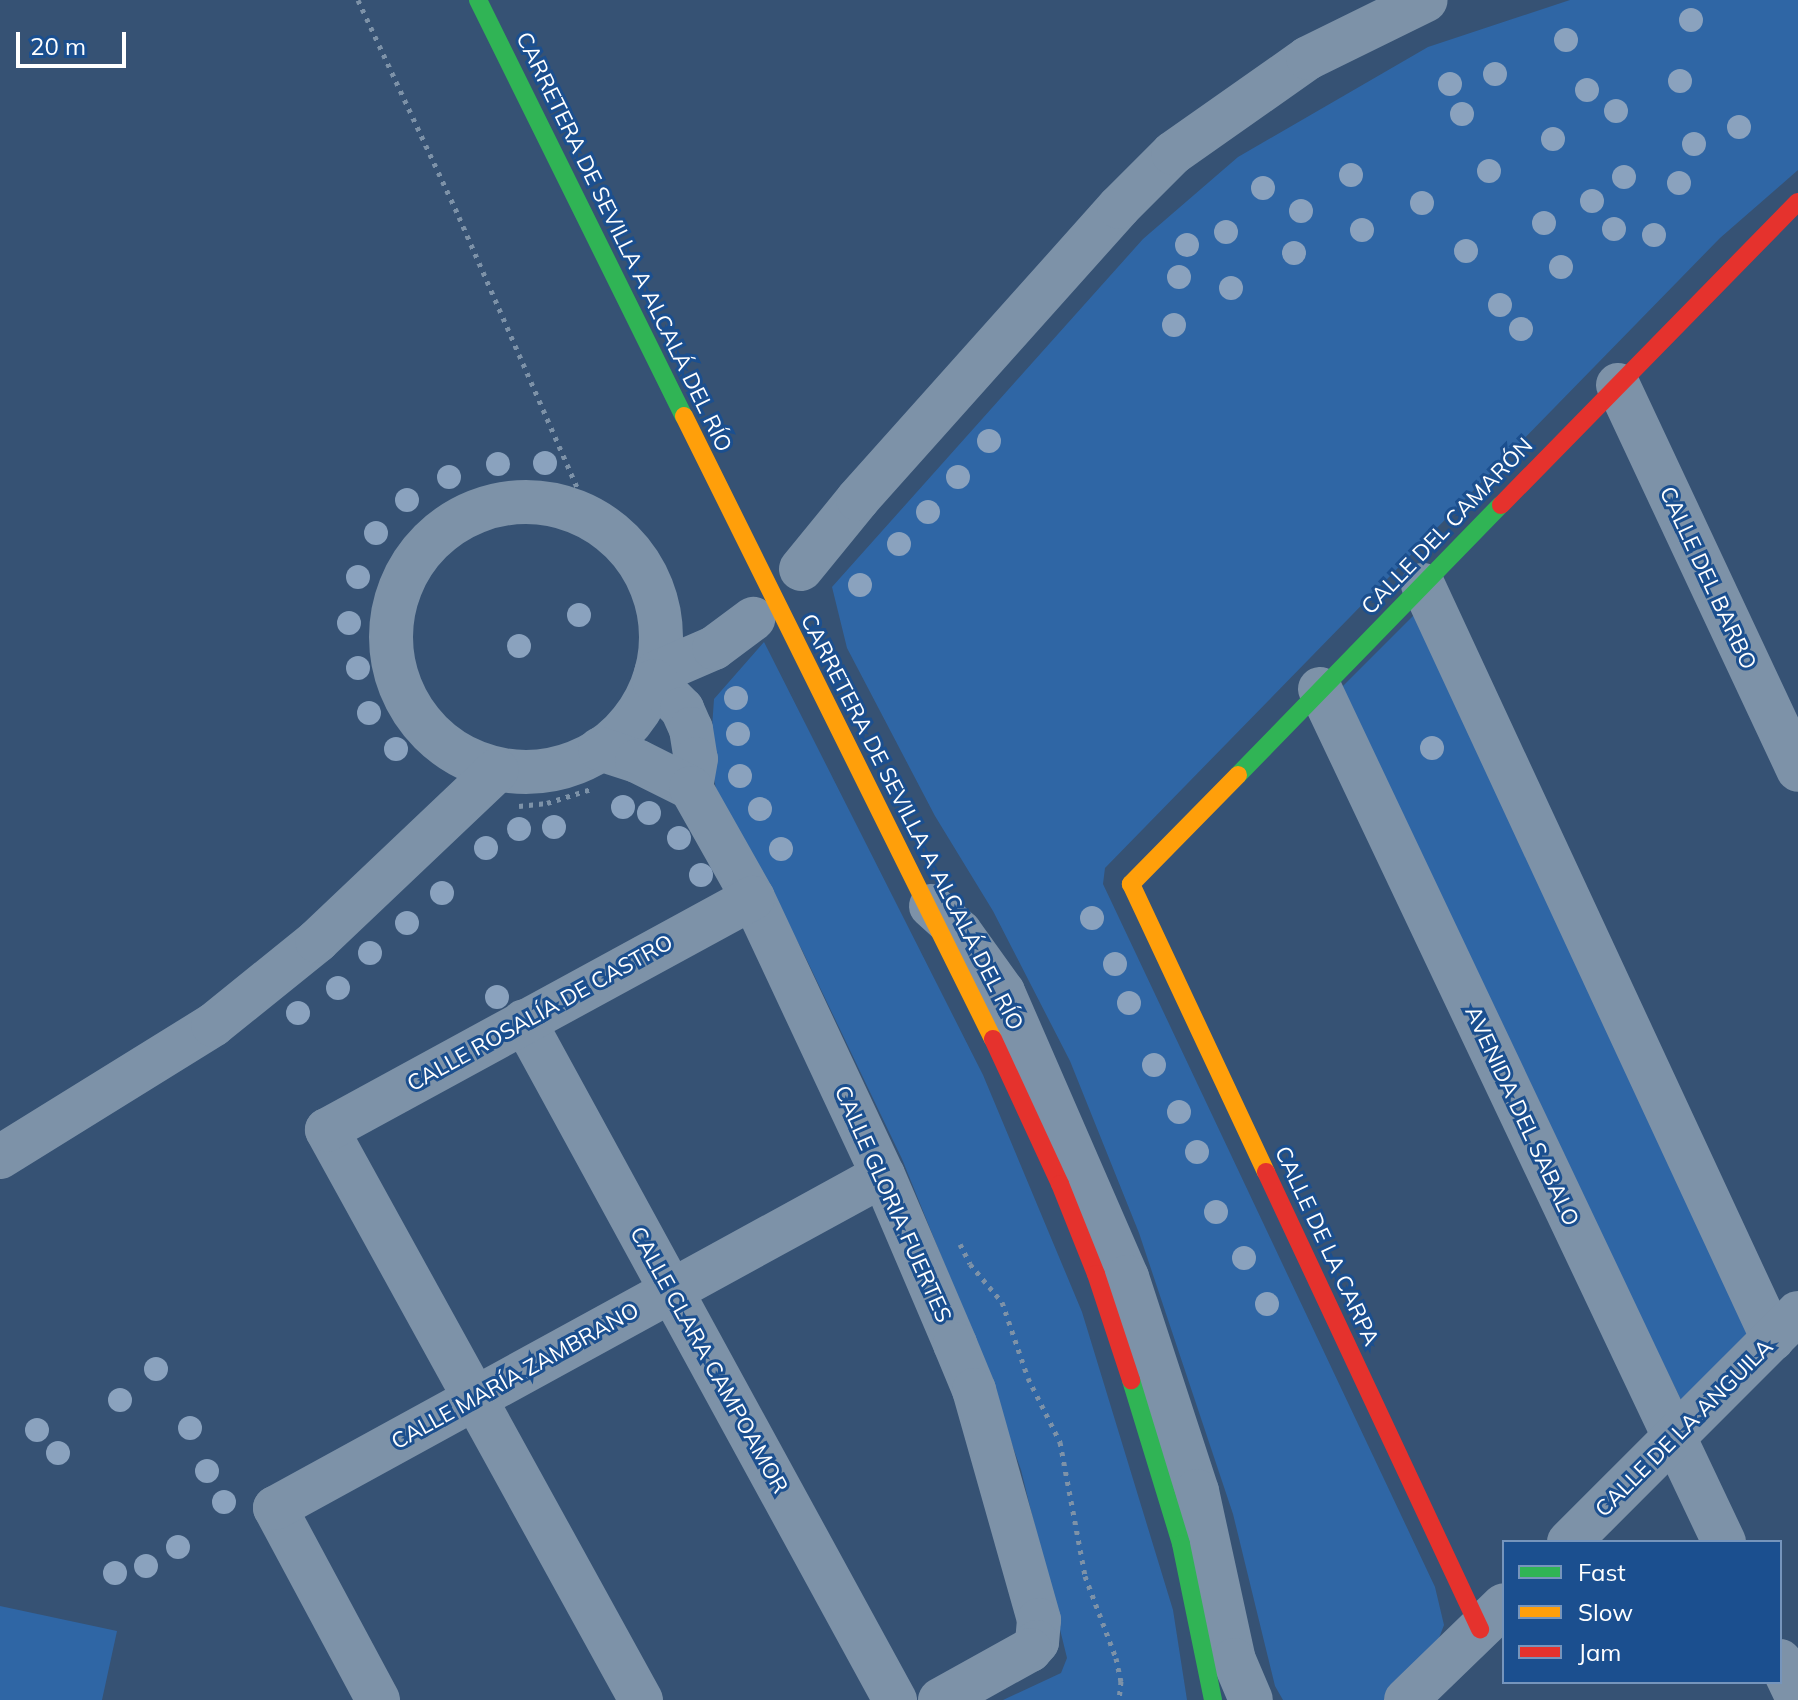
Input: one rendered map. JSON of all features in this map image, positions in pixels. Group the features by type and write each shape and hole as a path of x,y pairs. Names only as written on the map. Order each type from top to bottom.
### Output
{"main road":[{"name":"CARRETERA DE SEVILLA A ALCALÁ DEL RÍO","path":"478,0 1022,1098 1096,1274 1181,1544 1213,1700"},
{"name":"CALLE DEL CAMARÓN","path":"1131,884 1798,202"},
{"name":"CALLE DE LA CARPA","path":"1131,884 1492,1617"}],"street":[{"path":"801,569 858,499 1108,219 1173,153 1308,58 1426,0"},
{"name":"CALLE DEL BARBO","path":"1618,385 1798,770"},
{"path":"517,501 561,505 603,525 637,557 657,599 662,645 655,677 626,730 588,758 544,772 497,770 456,754 423,726 400,690 390,648 393,605 410,565 438,532 475,510 517,501"},
{"path":"1423,585 1782,1342"},
{"path":"655,677 714,648 753,619"},
{"path":"600,749 637,761 691,788 696,759 691,729 682,709 655,677"},
{"name":"AVENIDA DEL SABALO","path":"1320,689 1723,1540"},
{"path":"0,1157 213,1025 317,941 497,770"},
{"name":"CALLE GLORIA FUERTES","path":"691,788 753,898 883,1175 974,1390 1039,1620 1037,1642 1030,1650 940,1700"},
{"name":"CALLE ROSALÍA DE CASTRO","path":"476,1398 327,1130 753,898"},
{"path":"924,899 960,932 1003,992 1111,1237 1178,1426 1197,1491 1234,1660 1251,1700"},
{"name":"CALLE CLARA CAMPOAMOR","path":"524,1021 895,1700"},
{"name":"CALLE MARÍA ZAMBRANO","path":"378,1700 275,1508 883,1175"},
{"name":"CALLE DE LA ANGUILA","path":"1571,1540 1675,1438 1782,1342"},
{"path":"476,1398 641,1700"},
{"path":"1406,1700 1492,1617"},
{"path":"1782,1665 1798,1699"}],"path":[{"path":"358,0 459,217 591,519"}],"shaded area":[{"path":"1570,0 1798,0 1798,170 1720,238 1105,868 1103,884 1435,1587 1444,1625 1433,1654 1385,1700 1283,1700 1275,1686 1233,1514 1139,1233 1070,1061 993,911 935,816 847,648 832,587 1143,239 1238,157 1428,47"},
{"path":"1415,614 1751,1333 1681,1400 1336,693"},
{"path":"764,642 983,1075 1082,1312 1173,1610 1187,1700 1003,1700 1061,1673 1067,1658 1021,1470 977,1345 902,1159 802,950 717,795 710,756 714,699"},
{"path":"0,1606 117,1631 102,1700 0,1700"}],"traffic: fast":[{"path":"478,0 684,416"},
{"path":"1238,775 1501,505"},
{"path":"1131,1380 1181,1544 1213,1700"}],"traffic: slow":[{"path":"684,416 993,1039"},
{"path":"1238,775 1131,884 1266,1172"}],"traffic: jam":[{"path":"1501,505 1798,202"},
{"path":"993,1039 1060,1184 1096,1274 1131,1380"},
{"path":"1266,1172 1480,1629"}]}
